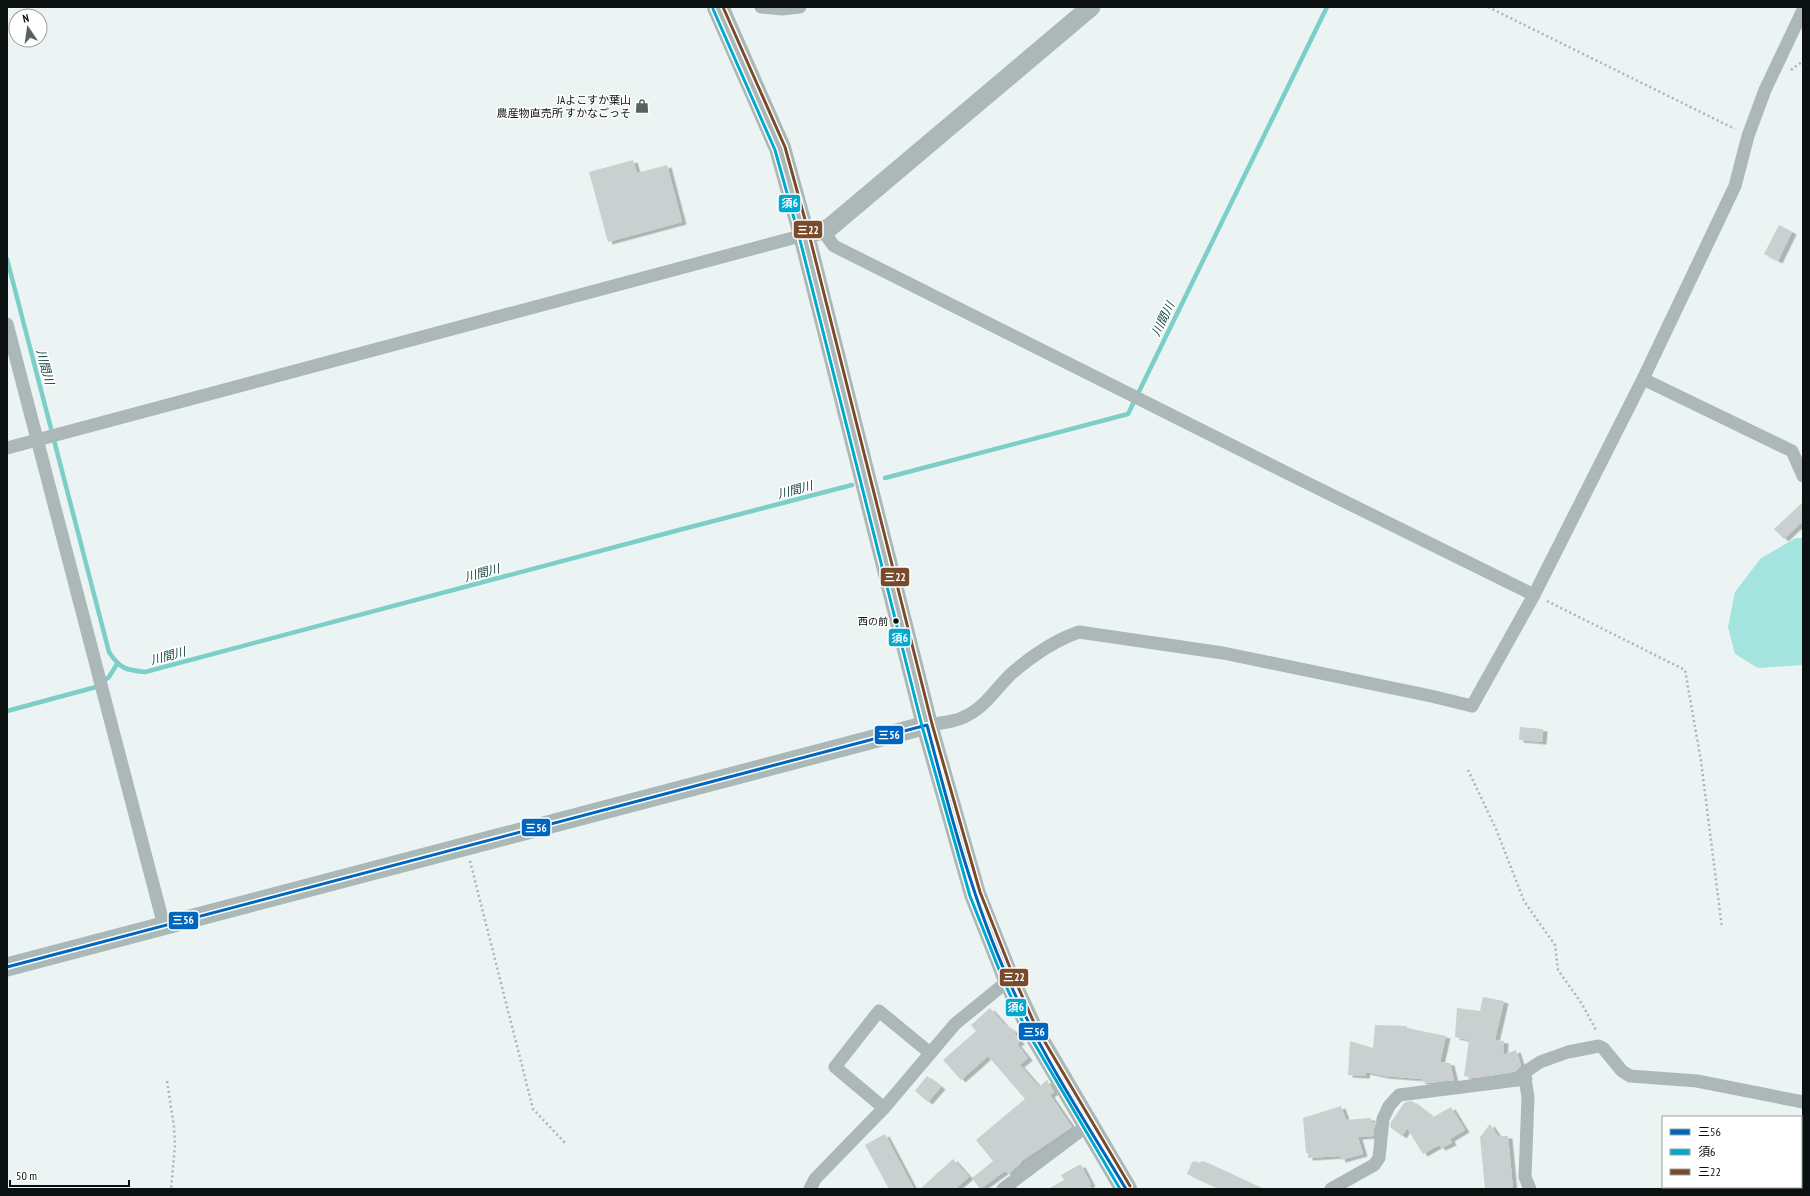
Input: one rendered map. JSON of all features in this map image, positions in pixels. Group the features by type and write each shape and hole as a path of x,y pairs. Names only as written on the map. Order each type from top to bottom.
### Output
{"highway":[{"path":"718,7 780,148 813,233 927,725 975,894 1009,980 1032,1029 1126,1189"}],"street":[{"path":"761,7 782,9 800,7"},
{"path":"7,448 829,228 1091,7"},
{"path":"7,967 466,845 927,725 951,721 969,715 987,700 1013,673 1061,638 1079,632 1223,652 1472,706 1534,595 1643,379 1735,186 1748,136 1765,90 1803,10"},
{"path":"813,233 834,246 1128,394 1534,595"},
{"path":"7,324 41,438 98,674 164,926"},
{"path":"1643,379 1792,451 1803,476"},
{"path":"810,1189 815,1179 884,1108 955,1024 1009,980"},
{"path":"884,1108 835,1067 879,1011 930,1053"},
{"path":"1530,1189 1525,1177 1528,1097 1524,1073 1540,1062 1568,1052 1599,1046 1603,1048 1622,1071 1630,1076 1697,1081 1803,1102"},
{"path":"1331,1189 1374,1165 1379,1158 1383,1119 1389,1106 1399,1095 1526,1079"},
{"path":"1003,1189 1088,1125"}],"path":[{"path":"1488,7 1748,136"},
{"path":"1534,595 1685,670 1701,761 1722,928"},
{"path":"1468,770 1496,829 1524,901 1555,945 1558,970 1582,1004 1594,1026 1598,1034 1599,1046"},
{"path":"466,845 533,1109 566,1144"},
{"path":"167,1081 174,1127 175,1146 171,1189"}],"shaded area":[{"path":"1796,538 1803,538 1803,665 1758,668 1735,654 1728,627 1735,592 1761,558"}],"building":[{"path":"633,160 637,173 667,165 682,222 608,242 589,172"},
{"path":"1779,225 1792,232 1778,261 1764,254"},
{"path":"1803,502 1803,521 1784,539 1774,529"},
{"path":"1520,727 1543,729 1542,742 1519,740"},
{"path":"1483,997 1504,1001 1495,1040 1504,1041 1503,1055 1516,1050 1521,1065 1516,1071 1474,1078 1464,1076 1469,1040 1455,1037 1457,1008 1480,1011"},
{"path":"990,1008 1004,1024 1014,1031 1020,1042 1017,1044 1028,1058 1020,1065 1039,1087 1047,1080 1054,1092 1050,1095 1072,1127 1020,1162 1021,1163 1008,1174 1005,1171 980,1189 972,1178 993,1161 976,1140 1025,1099 988,1056 961,1080 943,1060 976,1031 971,1025"},
{"path":"1375,1025 1407,1026 1407,1028 1446,1036 1440,1062 1450,1063 1454,1080 1429,1083 1420,1081 1422,1079 1384,1076 1366,1072 1365,1076 1348,1075 1350,1041 1373,1048"},
{"path":"927,1076 941,1087 928,1102 915,1091"},
{"path":"1412,1101 1433,1117 1451,1107 1465,1130 1450,1139 1452,1143 1441,1148 1439,1145 1423,1154 1407,1128 1402,1136 1390,1127 1391,1122 1405,1102"},
{"path":"1341,1106 1346,1120 1371,1118 1371,1123 1375,1122 1373,1136 1358,1137 1363,1154 1341,1160 1340,1156 1308,1158 1308,1153 1306,1153 1303,1118"},
{"path":"1490,1124 1498,1136 1508,1136 1513,1189 1485,1189 1480,1137"},
{"path":"885,1134 914,1189 889,1189 865,1145"},
{"path":"953,1159 969,1177 955,1189 920,1189"},
{"path":"1195,1161 1200,1163 1202,1161 1208,1163 1264,1189 1220,1189 1187,1174 1192,1162"},
{"path":"1081,1165 1092,1189 1048,1189 1064,1180 1061,1175"}],"waterway":[{"name":"川間川","path":"885,478 1128,414 1327,7"},
{"name":"川間川","path":"7,259 109,652 124,668 145,672 852,485"},
{"name":"川間川","path":"7,711 96,687 109,677 117,664"}],"transit line":[{"name":"三22","path":"723,7 785,147 809,234 932,724 980,892 1014,978 1036,1027 1130,1186"},
{"name":"須6","path":"713,9 775,150 799,236 922,726 970,896 1004,982 1027,1031 1120,1189"},
{"name":"三56","path":"7,967 927,725 953,823 973,887 1009,981 1049,1061 1126,1189"}],"place":[{"name":"JAよこすか葉山 農産物直売所 すかなごっそ","path":"642,106"},
{"name":"西の前","path":"896,621"}]}
